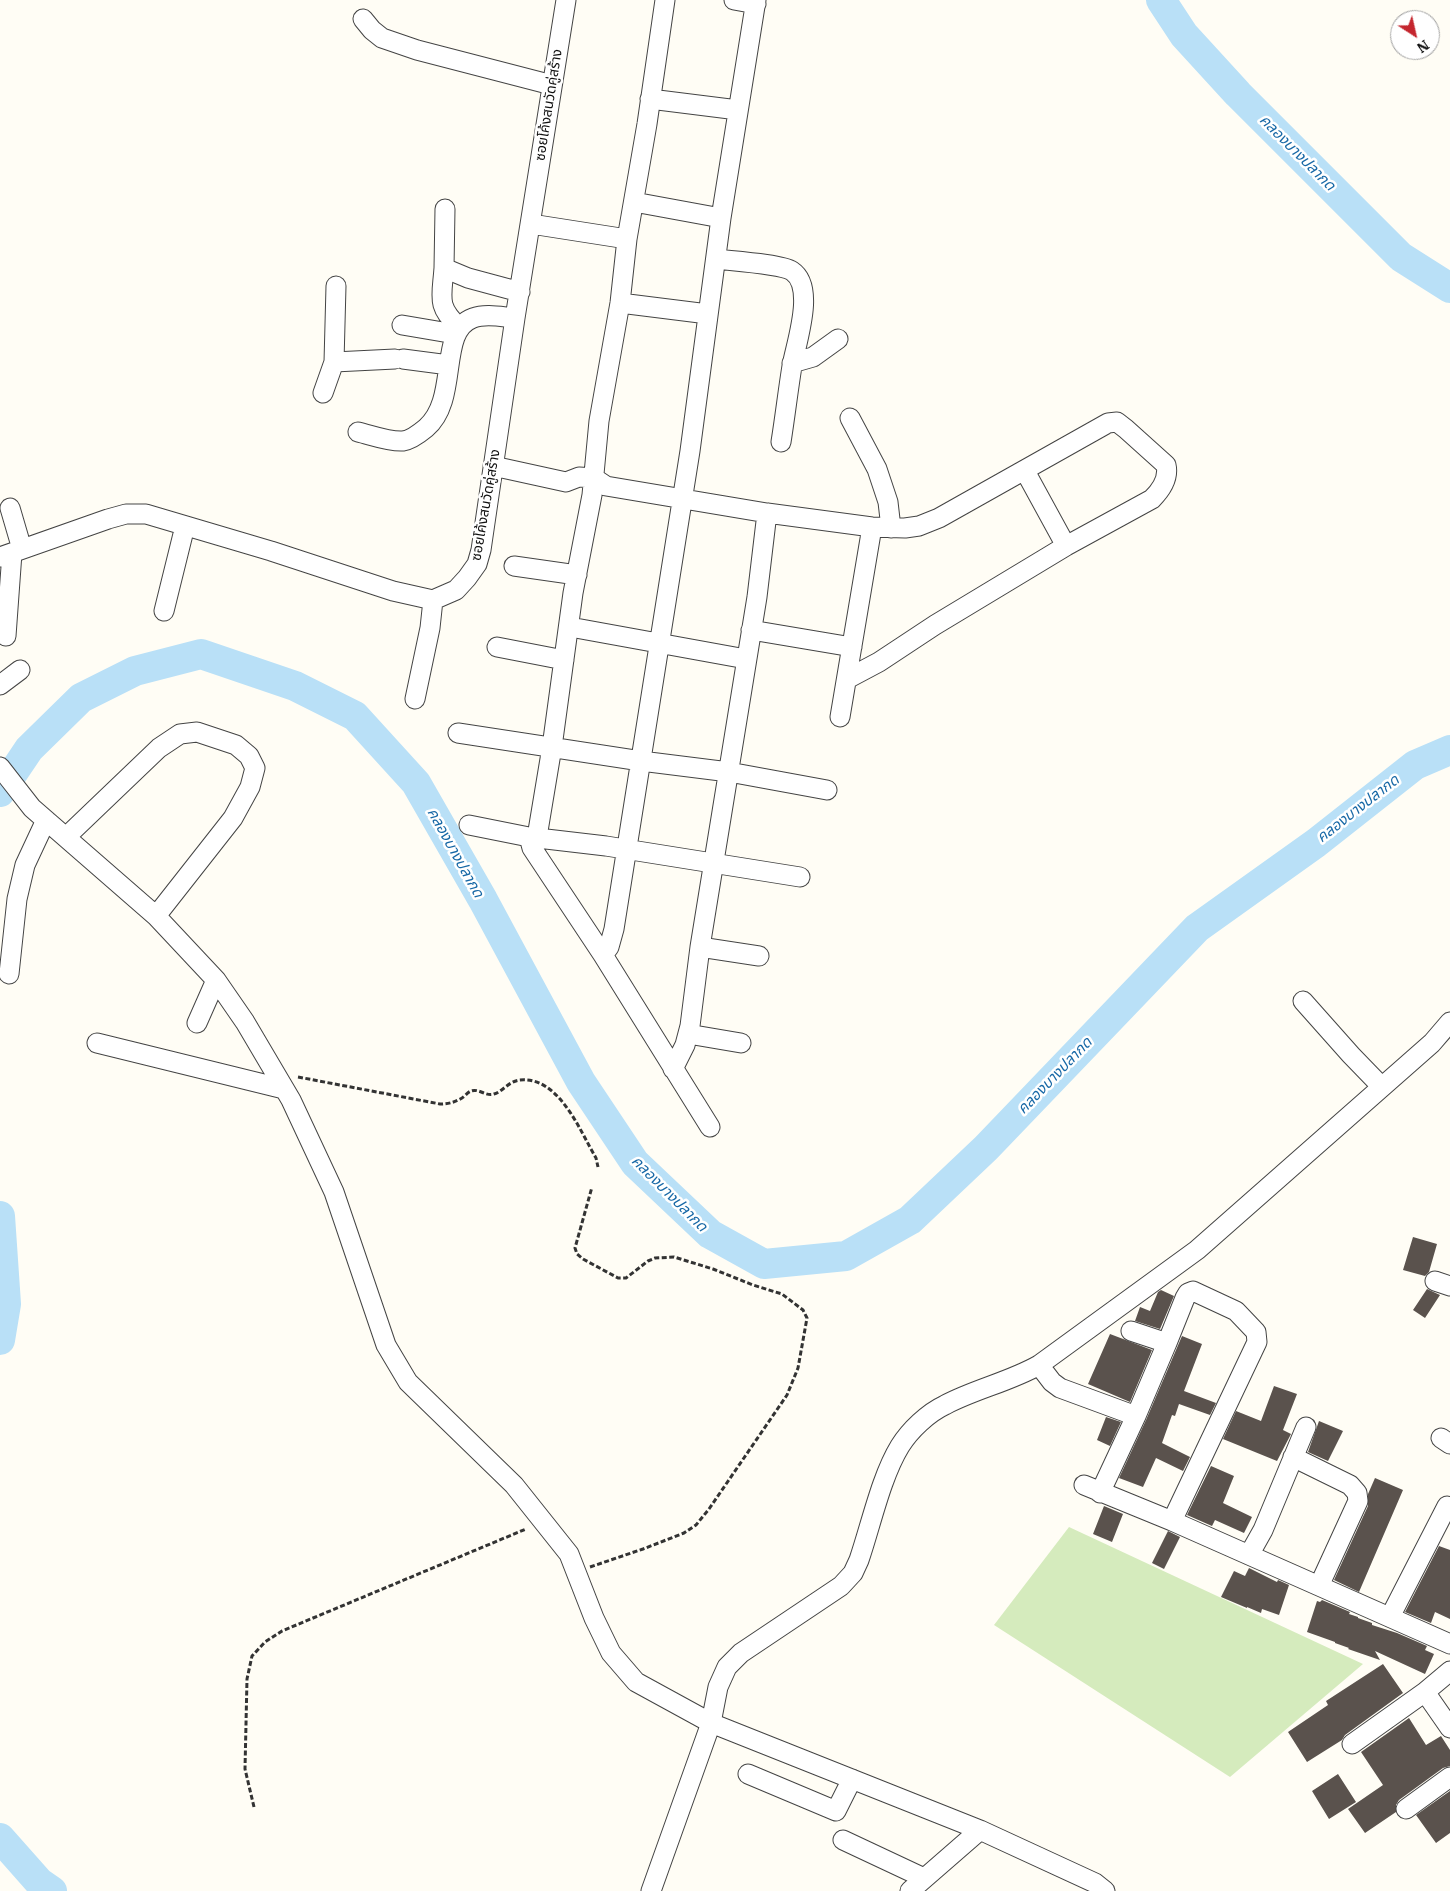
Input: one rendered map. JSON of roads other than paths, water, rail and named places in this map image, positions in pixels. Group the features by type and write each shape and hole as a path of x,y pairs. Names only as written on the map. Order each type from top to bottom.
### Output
{"street":[{"name":"ซอยโค้งสนวัดคู่สร้าง","path":"433,600 456,590 477,564 481,550 515,318 566,0"},
{"path":"664,0 627,239 620,303 599,421 597,486 577,575 552,747 532,848 603,955 710,1127"},
{"path":"603,955 609,947 614,930 681,499 690,452 721,218 756,2 734,0"},
{"path":"363,19 382,38 416,50 552,84"},
{"path":"650,99 738,110"},
{"path":"634,202 721,218"},
{"path":"358,432 402,441 422,432 431,424 440,411 447,390 449,365 457,330 443,309 441,300 444,268 444,209"},
{"path":"531,224 627,239"},
{"path":"716,259 790,270 800,278 803,297 801,326 792,363 781,442"},
{"path":"444,268 468,278 520,292"},
{"path":"324,393 334,362 336,286"},
{"path":"620,303 708,314"},
{"path":"402,325 457,330 474,318 490,316 515,318"},
{"path":"792,363 813,358 838,339"},
{"path":"334,362 399,359 449,365"},
{"path":"840,717 852,647 888,502 876,469 850,418"},
{"path":"493,466 566,482 575,492 597,486 768,513 882,527 919,526 939,518 1108,423 1117,422 1166,465 1168,472 1165,480 1160,492 1152,499 1066,546 879,662 847,679"},
{"path":"1025,471 1066,546"},
{"path":"6,636 11,553 10,508"},
{"path":"673,1069 685,1045 688,1034 768,513"},
{"path":"11,553 108,519 126,514 146,514 271,551 393,592 433,600 430,628 415,699"},
{"path":"164,611 185,526"},
{"path":"514,566 577,575"},
{"path":"570,627 746,659"},
{"path":"751,630 852,647"},
{"path":"497,648 564,660"},
{"path":"0,686 20,670"},
{"path":"66,837 159,748 180,734 197,732 236,745 249,756 255,768 250,787 233,818 156,916"},
{"path":"458,733 641,761 729,772 827,790"},
{"path":"0,767 39,814 156,916 216,980 245,1022 280,1081 334,1192 386,1345 408,1382 514,1485 569,1554 594,1618 611,1653 636,1682 711,1722 980,1830 1094,1883 1105,1891"},
{"path":"9,974 17,899 39,814"},
{"path":"469,825 533,837 627,849 800,877"},
{"path":"700,947 759,956"},
{"path":"196,1023 216,980"},
{"path":"1303,1001 1381,1086"},
{"path":"651,1891 711,1722 718,1688 727,1667 741,1653 841,1586 853,1573 886,1478 900,1446 912,1431 944,1405 1024,1374 1039,1365 1198,1250 1346,1120 1381,1086 1432,1043 1450,1022"},
{"path":"688,1034 741,1043"},
{"path":"97,1043 280,1081"},
{"path":"1172,1521 1258,1337 1256,1332 1236,1310 1194,1291 1188,1293 1185,1298 1136,1416 1092,1489 1172,1521 1450,1644"},
{"path":"1131,1331 1167,1344"},
{"path":"1039,1365 1052,1382 1060,1388 1136,1416"},
{"path":"1249,1555 1263,1530 1306,1427"},
{"path":"1293,1457 1350,1485 1357,1493 1358,1501 1319,1586"},
{"path":"1390,1617 1447,1506"},
{"path":"1352,1744 1425,1692 1450,1671"},
{"path":"1425,1692 1450,1728"},
{"path":"748,1774 836,1811 852,1779"},
{"path":"1406,1809 1450,1777"},
{"path":"910,1891 980,1830"},
{"path":"843,1840 924,1878"}],"waterway":[{"name":"คลองบางปลากด","path":"1161,0 1184,35 1238,94 1401,257 1450,288"},
{"name":"คลองบางปลากด","path":"0,792 29,749 81,698 135,671 201,654 295,686 355,716 416,783 483,900 581,1082 635,1163 710,1234 764,1264 846,1256 910,1220 986,1148 1197,928 1316,843 1415,765 1450,750"},
{"name":"คลองบางปลากด","path":"0,1216 6,1304 0,1340"},
{"name":"คลองบางปลากด","path":"0,1838 39,1882 52,1891"}]}
